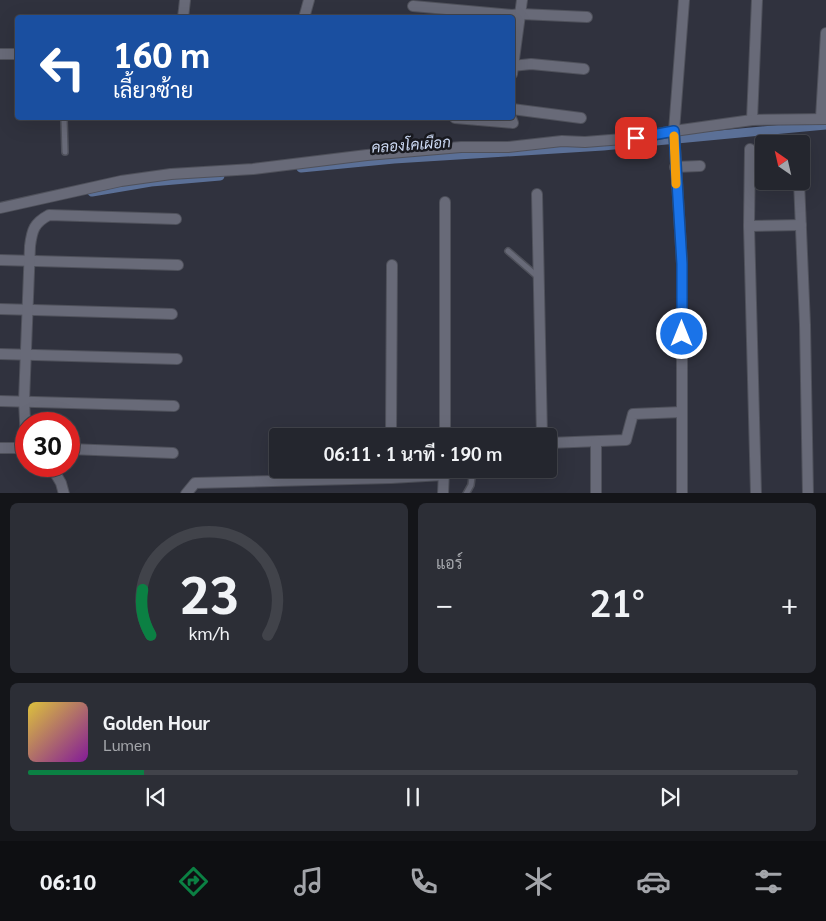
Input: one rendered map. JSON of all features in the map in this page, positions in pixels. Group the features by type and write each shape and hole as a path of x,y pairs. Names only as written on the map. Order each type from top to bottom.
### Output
{"street":[{"path":"183,15 185,0"},
{"path":"305,15 309,0"},
{"path":"515,54 522,0"},
{"path":"682,493 682,264 674,136 684,0"},
{"path":"752,120 757,0"},
{"path":"413,6 512,15 587,17"},
{"path":"0,208 120,181 171,174 270,167 367,155 461,147 508,147 674,136 752,120 823,119 826,33"},
{"path":"0,54 15,54"},
{"path":"515,68 531,64 584,69"},
{"path":"515,109 580,118"},
{"path":"478,120 513,123 512,120"},
{"path":"750,149 749,226 756,493"},
{"path":"675,167 700,166"},
{"path":"799,190 805,325 808,493"},
{"path":"537,194 542,428"},
{"path":"444,202 444,428"},
{"path":"25,412 27,309 32,230 42,218 48,215 176,219"},
{"path":"749,226 801,225"},
{"path":"0,260 178,265"},
{"path":"391,428 392,265"},
{"path":"0,308 172,314"},
{"path":"0,354 177,359"},
{"path":"0,402 24,401 174,406"},
{"path":"557,443 626,440 633,414 682,412"},
{"path":"596,442 596,493"},
{"path":"0,448 15,448"},
{"path":"80,449 173,452"},
{"path":"57,477 64,493"},
{"path":"187,493 194,483 292,478"},
{"path":"443,478 443,493"}],"lane":[{"path":"64,120 65,152"},
{"path":"508,251 538,278"},
{"path":"467,493 471,486 472,478"}],"waterway":[{"name":"คลองโคเผือก","path":"301,168 394,159 603,146 826,125"},
{"name":"คลองโคเผือก","path":"92,192 151,182 220,176"}],"slow traffic":[{"path":"674,136 676,184"}],"route":[{"path":"636,138 674,131 682,264 682,334"}]}
